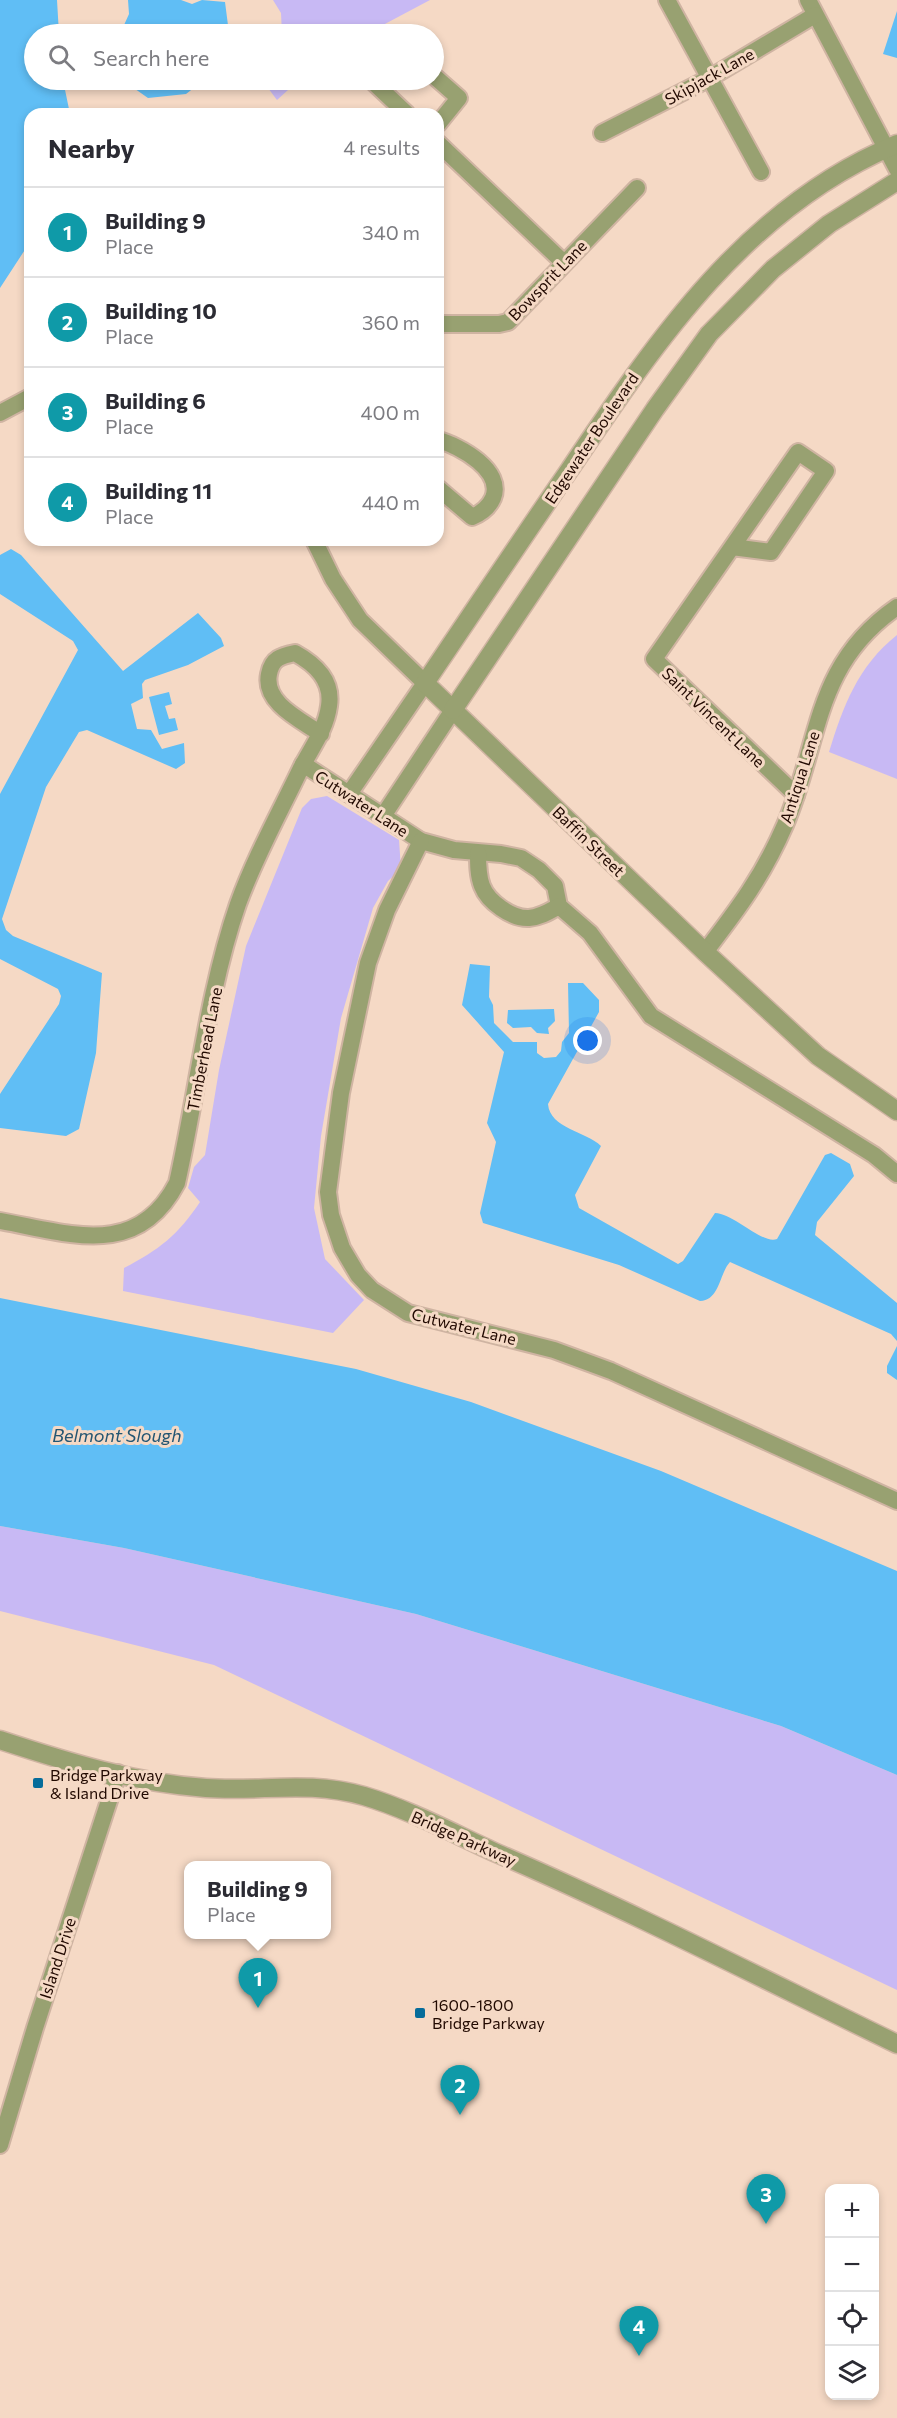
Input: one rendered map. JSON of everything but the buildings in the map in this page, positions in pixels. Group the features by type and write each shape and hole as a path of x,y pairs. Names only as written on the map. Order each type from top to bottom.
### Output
{"street":[{"path":"667,0 708,79 761,172"},
{"path":"812,7 891,147 897,169"},
{"name":"Skipjack Lane","path":"602,133 708,79 812,7"},
{"path":"444,85 459,98 444,117"},
{"path":"381,90 400,108"},
{"name":"Edgewater Boulevard","path":"350,794 641,364 676,317 722,267 760,231 808,195 891,147"},
{"path":"444,149 564,262"},
{"path":"383,816 672,384 709,334 783,261 829,224 897,181"},
{"name":"Bowsprit Lane","path":"444,324 499,324 508,321 637,188"},
{"path":"0,413 24,400"},
{"path":"444,442 456,445 494,477 497,489 491,503 480,514 472,517 444,493"},
{"name":"Saint Vincent Lane","path":"732,547 771,552 826,471 798,452 654,659 796,795"},
{"name":"Baffin Street","path":"317,546 333,579 360,620 425,684 705,952 818,1056 897,1111"},
{"name":"Antiqua Lane","path":"705,952 752,890 768,862 796,795 822,706 841,664 869,629 897,607"},
{"name":"Timberhead Lane","path":"0,1221 101,1237 121,1234 138,1227 155,1216 168,1201 177,1183 215,991 238,905 303,764 321,734 329,705 329,688 316,665 296,653 278,657 270,666 267,683 274,700 321,734"},
{"name":"Cutwater Lane","path":"303,764 421,841 454,850 521,858 555,886 559,906 590,933 651,1016 874,1155 897,1174"},
{"name":"Cutwater Lane","path":"421,841 387,910 368,963 341,1093 328,1192 331,1215 342,1248 358,1275 372,1290 408,1313 554,1350 611,1371 897,1501"},
{"path":"478,853 482,886 486,895 500,908 518,917 529,918 542,916 559,906"},
{"name":"Bridge Parkway","path":"0,1740 78,1765 161,1782 205,1788 323,1787 376,1800 592,1895 897,2044"},
{"name":"Island Drive","path":"0,2145 38,2017 118,1773"}],"shaded area":[{"path":"273,0 430,0 385,24 282,24 281,13"},
{"path":"270,90 288,90 277,100"},
{"path":"897,635 897,779 829,752 846,703 862,674 883,647"},
{"path":"327,796 399,840 401,869 388,881 373,908 341,1018 321,1136 314,1208 325,1259 364,1300 333,1333 123,1291 124,1268 167,1241 184,1224 200,1202 188,1188 194,1167 205,1155 219,1070 246,946 302,808 311,799"},
{"path":"0,1526 124,1548 416,1614 781,1726 897,1775 897,1990 214,1665 0,1611"}],"water":[{"path":"0,0 57,0 58,24 24,24 24,90 65,90 69,108 24,108 24,251 0,288"},
{"path":"128,0 181,0 192,4 202,0 225,2 228,24 124,24 129,14"},
{"path":"897,11 897,58 883,54"},
{"path":"137,90 191,90 186,94 148,98"},
{"path":"11,549 21,555 123,671 198,613 221,638 224,646 188,665 145,680 142,684 143,698 131,704 137,729 151,730 162,749 184,743 185,763 176,769 87,730 79,732 46,787 2,919 6,930 13,936 102,973 96,1053 79,1129 66,1136 0,1128 0,1094 59,1004 61,996 58,989 0,959 0,794 78,650 73,641 0,594 0,555"},
{"path":"169,692 172,704 165,706 169,719 175,718 178,730 159,735 149,697"},
{"path":"470,964 490,966 489,997 493,1005 494,1023 513,1042 537,1042 537,1053 544,1058 556,1057 561,1051 562,1042 569,1033 568,983 583,983 599,1000 599,1012 548,1104 555,1119 601,1146 575,1195 579,1208 678,1264 683,1261 715,1213 731,1218 764,1238 777,1239 825,1155 831,1153 850,1164 854,1176 817,1222 815,1235 897,1303 897,1341 891,1334 730,1262 712,1296 700,1301 619,1265 483,1223 480,1213 496,1142 487,1123 504,1052 462,1005"},
{"path":"554,1009 555,1021 548,1028 549,1034 537,1033 531,1027 513,1028 507,1023 508,1010"},
{"name":"Belmont Slough","path":"0,1298 356,1369 471,1402 661,1471 897,1571 897,1775 781,1726 416,1614 124,1548 0,1526"},
{"path":"897,1346 897,1380 887,1373 887,1366"}],"place":[{"name":"Bridge Parkway & Island Drive","path":"38,1783"},
{"name":"Building 9","path":"258,2008"},
{"name":"1600-1800 Bridge Parkway","path":"420,2013"},
{"name":"Building 10","path":"460,2115"},
{"name":"Building 6","path":"766,2224"},
{"name":"Building 11","path":"639,2356"}]}
